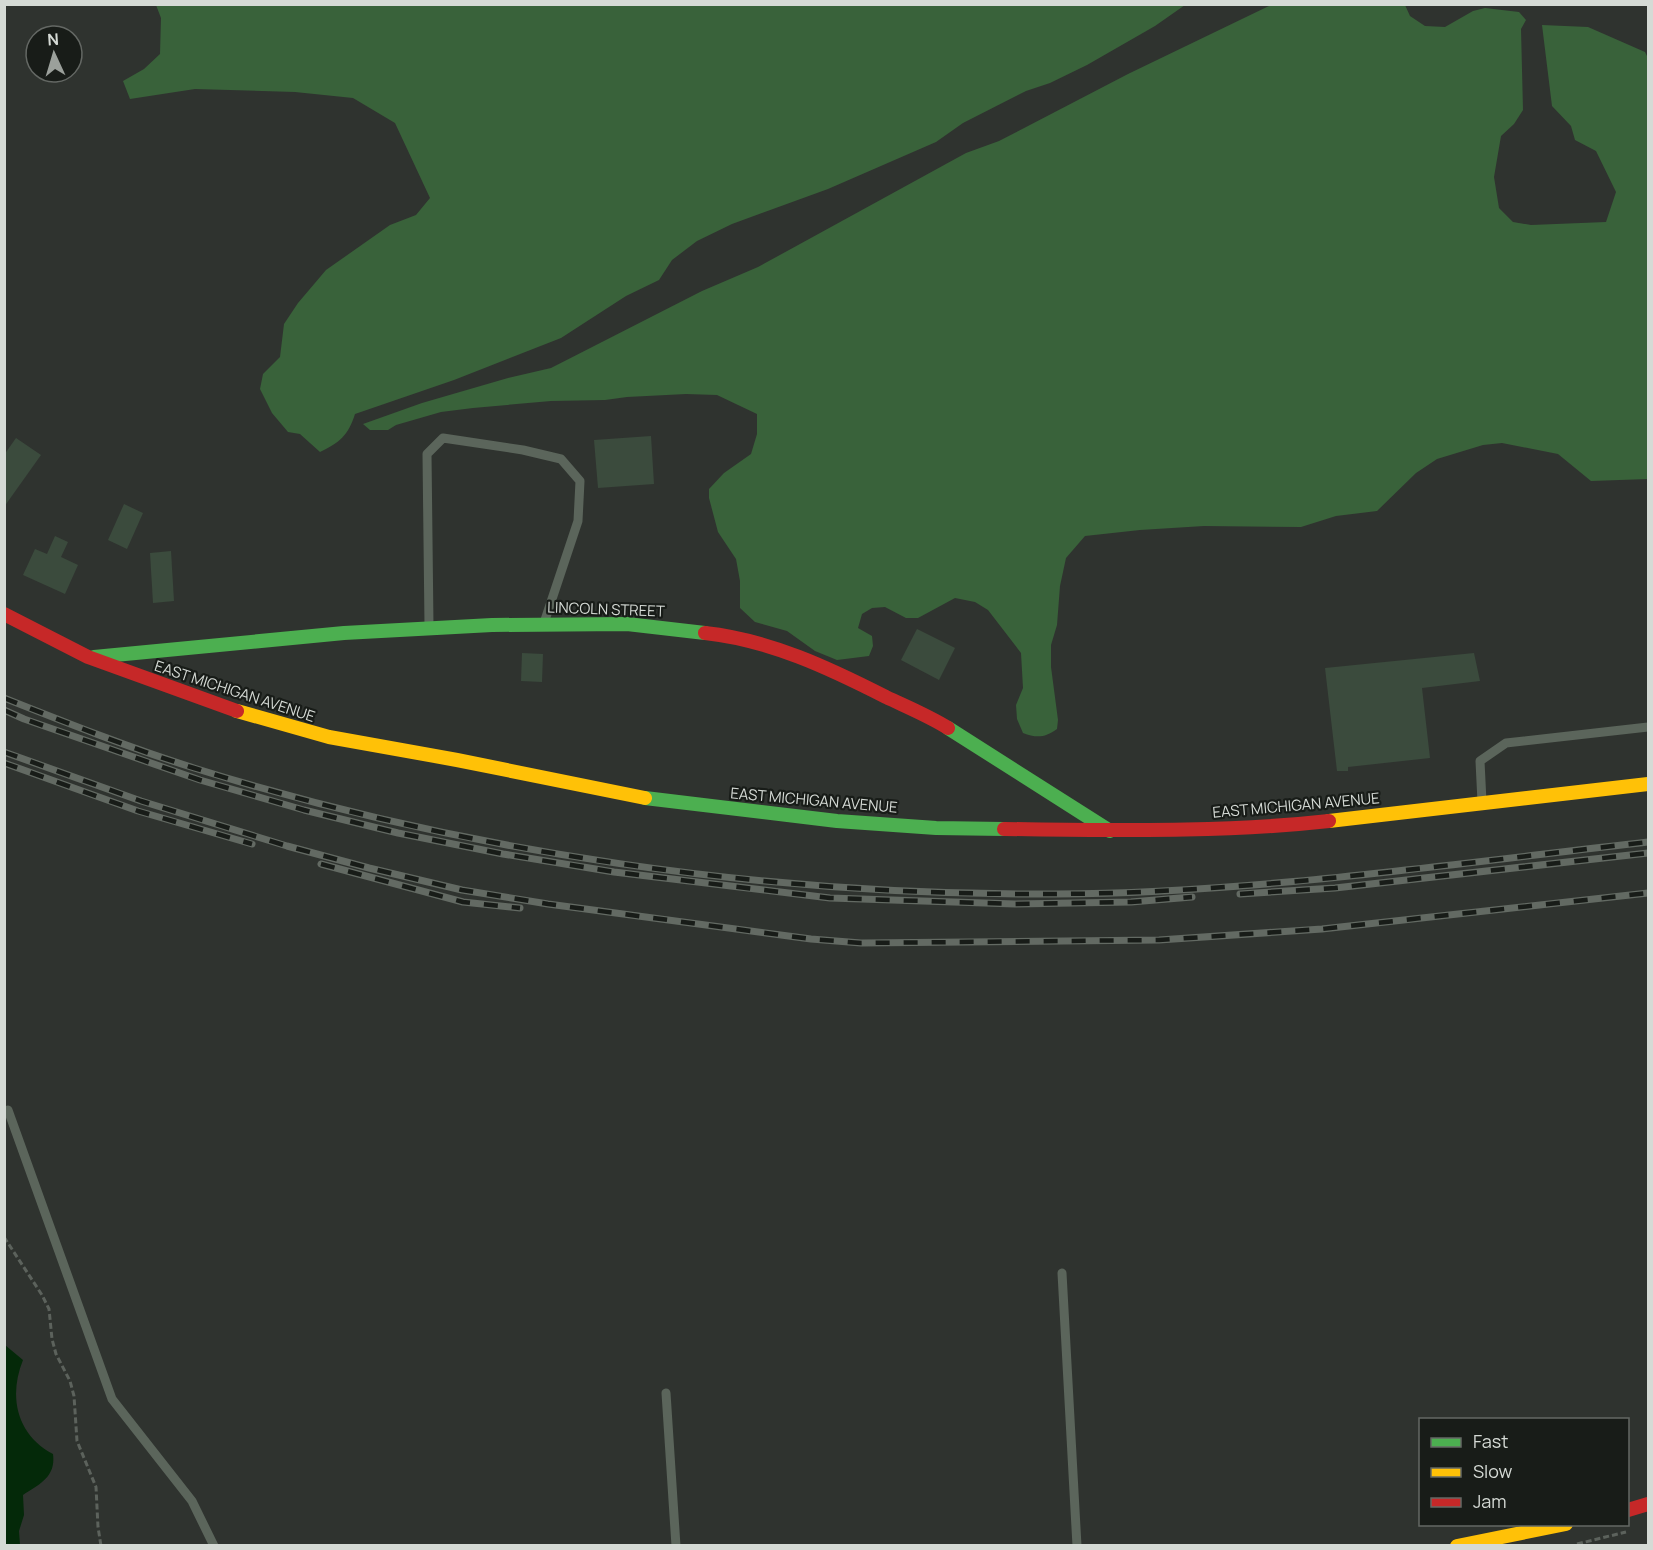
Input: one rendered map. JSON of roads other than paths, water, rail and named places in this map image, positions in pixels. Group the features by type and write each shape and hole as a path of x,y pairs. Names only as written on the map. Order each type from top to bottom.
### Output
{"street":[{"name":"EAST MICHIGAN AVENUE","path":"4,614 88,657 185,694 256,718 329,737 457,760 631,796 837,821 936,828 1179,831 1294,825 1648,784"},
{"name":"LINCOLN STREET","path":"88,657 344,633 544,624 627,624 733,636 769,646 826,667 945,726 1110,831"},
{"path":"1629,1510 1648,1504"},
{"path":"1457,1545 1556,1526"}],"lane":[{"path":"429,628 427,454 443,438 523,450 561,459 580,481 578,521 544,624"},
{"path":"1482,804 1480,761 1506,743 1648,727"},
{"path":"8,1110 112,1399 192,1500 214,1545"},
{"path":"1062,1273 1077,1545"},
{"path":"666,1393 676,1545"}],"railway":[{"path":"4,698 122,744 194,768 297,798 403,824 511,846 620,864 838,887 947,893 1055,894 1203,889 1352,876 1648,842"},
{"path":"4,710 200,780 304,810 398,833 503,854 614,872 830,898 1015,904 1131,902 1192,897"},
{"path":"4,752 141,801 287,846 462,890 548,904 811,939 861,943 1159,940 1322,929 1648,893"},
{"path":"4,763 138,811 252,844"},
{"path":"1240,894 1335,888 1648,853"},
{"path":"321,864 463,902 520,908"}]}
